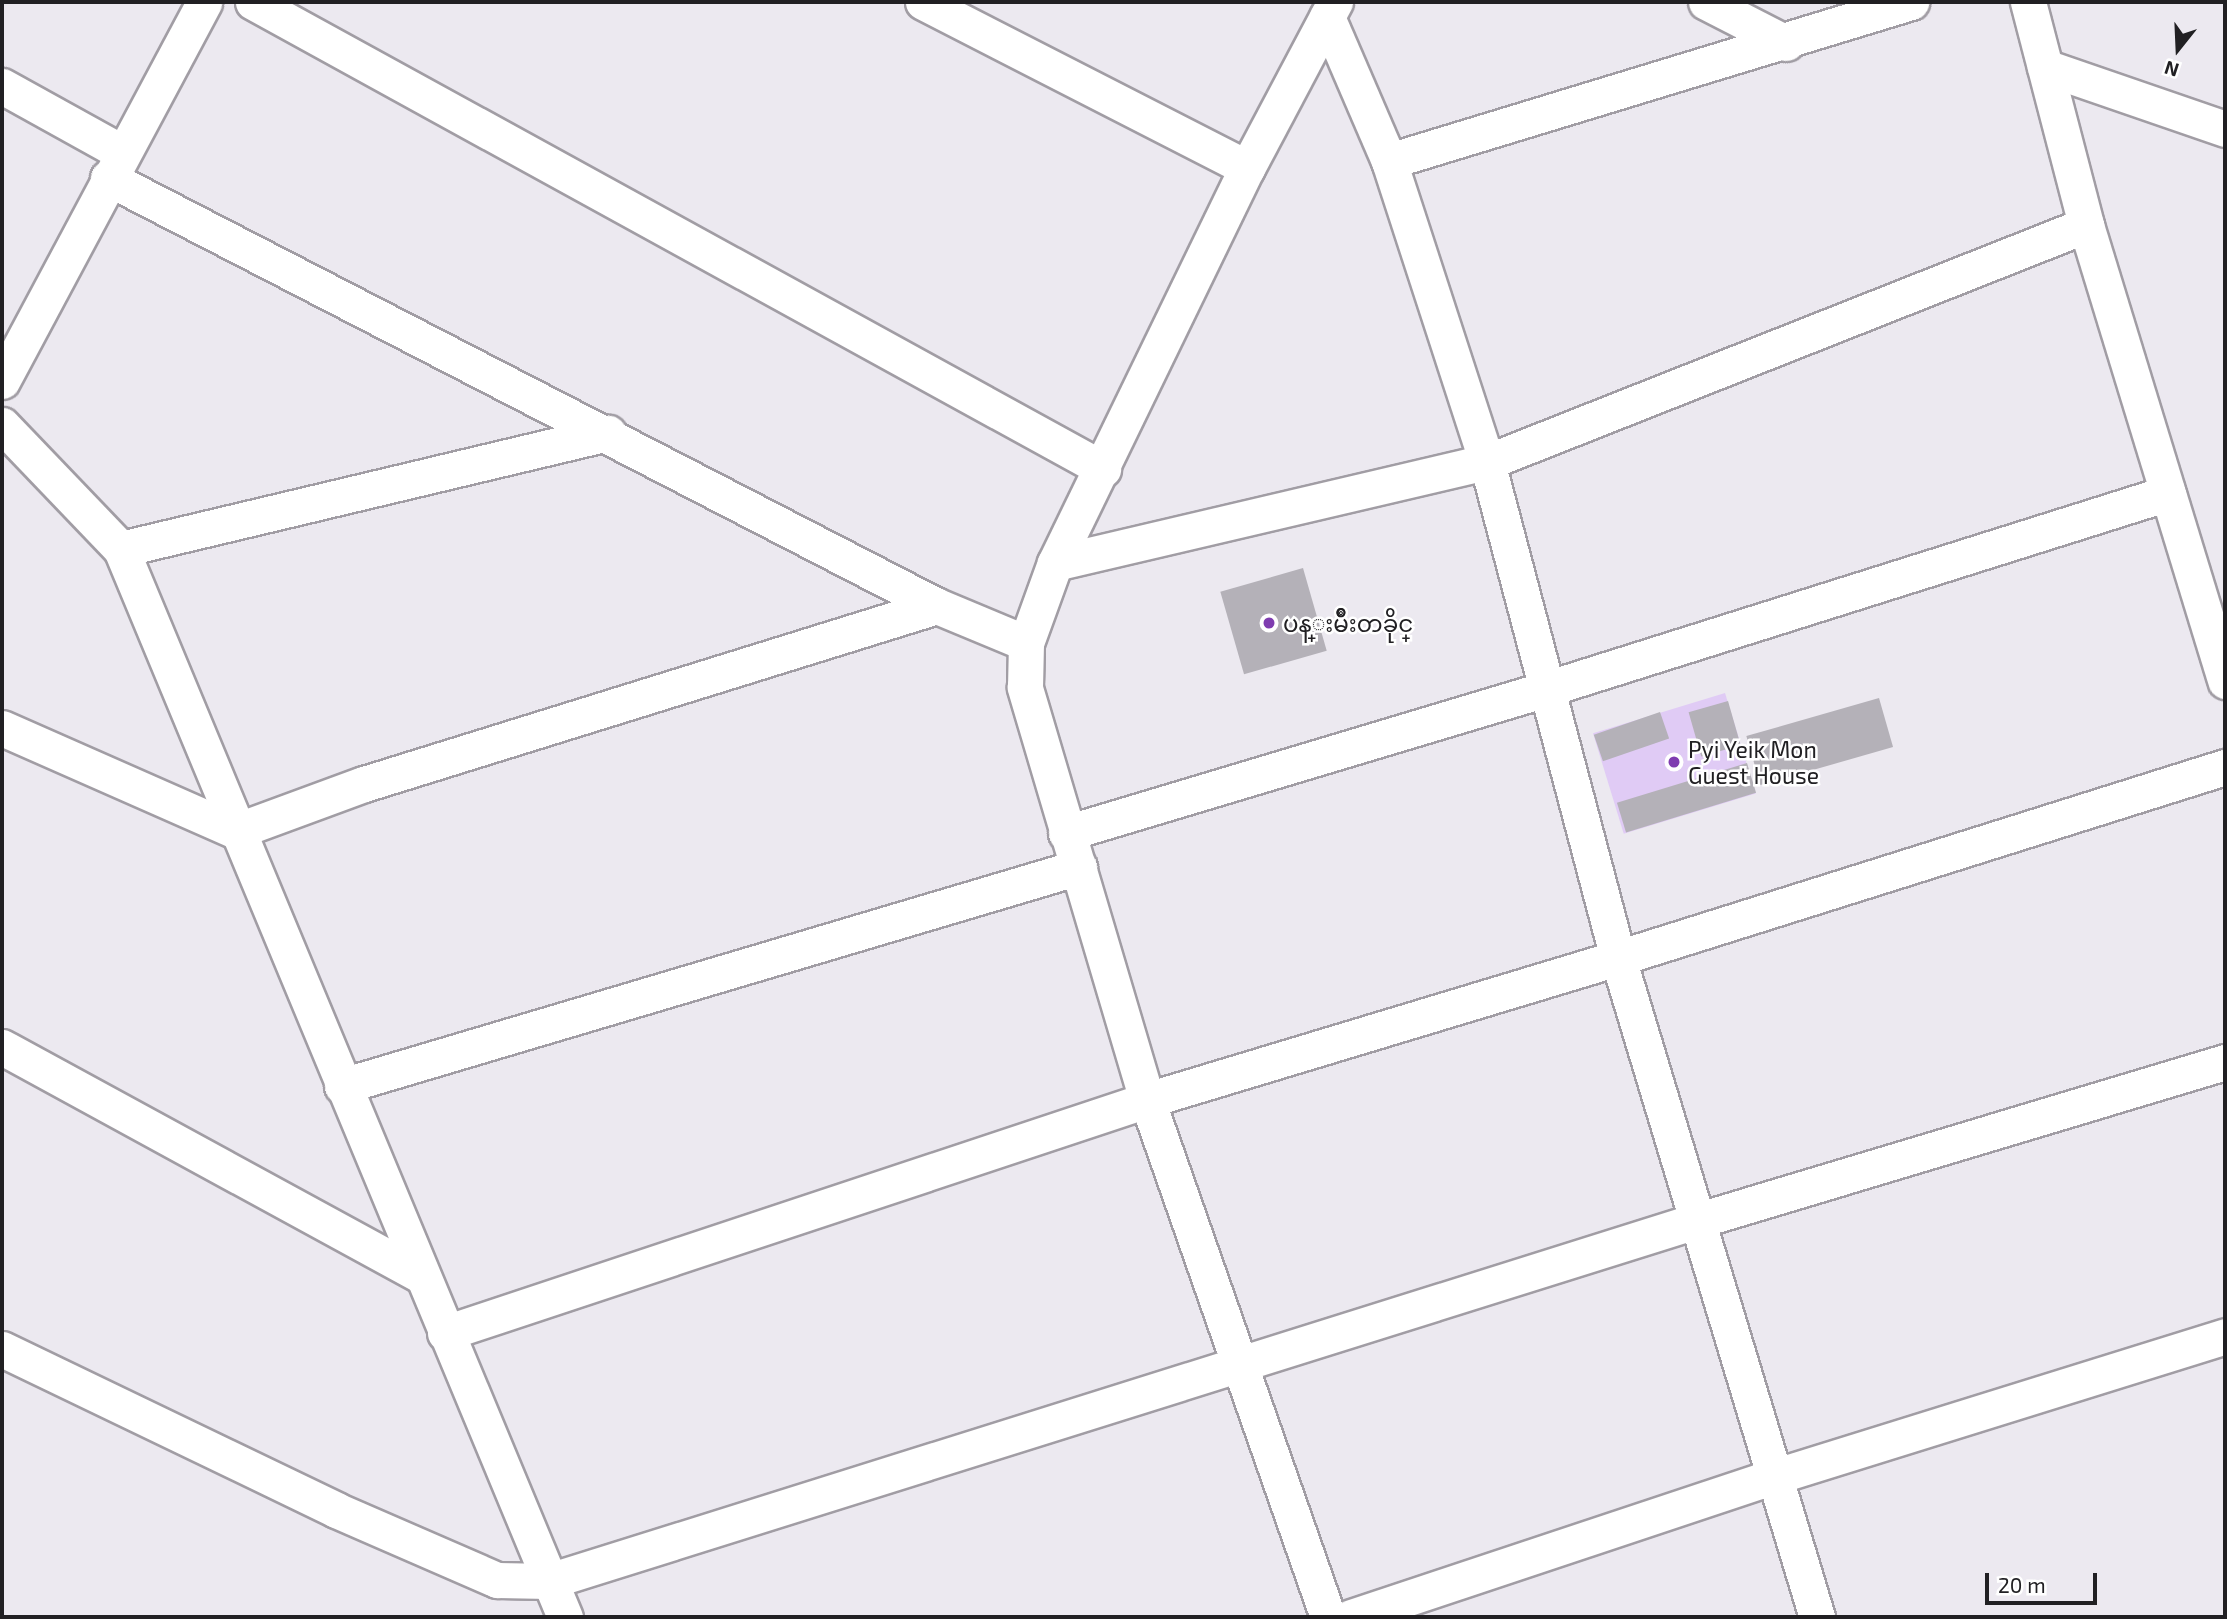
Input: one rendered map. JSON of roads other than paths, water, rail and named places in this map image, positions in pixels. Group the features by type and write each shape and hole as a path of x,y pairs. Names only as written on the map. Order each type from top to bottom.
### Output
{"street":[{"path":"2,381 204,2"},
{"path":"253,2 1103,469"},
{"path":"923,2 1247,168"},
{"path":"1706,2 1786,43"},
{"path":"1389,160 1786,43 1911,2"},
{"path":"2028,2 2086,225 2225,681"},
{"path":"1328,1617 1147,1100 1025,687 1026,643 1055,563 1247,168 1331,10"},
{"path":"1331,10 1389,160 1487,462 1618,958 1817,1617"},
{"path":"2045,67 2225,129"},
{"path":"2,86 115,165 608,433 937,606 1026,643"},
{"path":"1055,563 1487,462 2086,225"},
{"path":"2,425 121,549 565,1617"},
{"path":"121,549 608,433"},
{"path":"1066,833 1546,688 2168,493"},
{"path":"2,728 236,831 364,784 937,606"},
{"path":"445,1333 1147,1100 1618,958 2225,767"},
{"path":"342,1086 1079,867"},
{"path":"2,1047 421,1275"},
{"path":"2,1349 336,1510 498,1580 549,1581 1699,1220 2225,1062"},
{"path":"1351,1617 1773,1477 2225,1336"}],"place":[{"name":"ပန္းမ်ိဳးတခိုင္","path":"1269,623"},
{"name":"Pyi Yeik Mon Guest House","path":"1674,762"}]}
